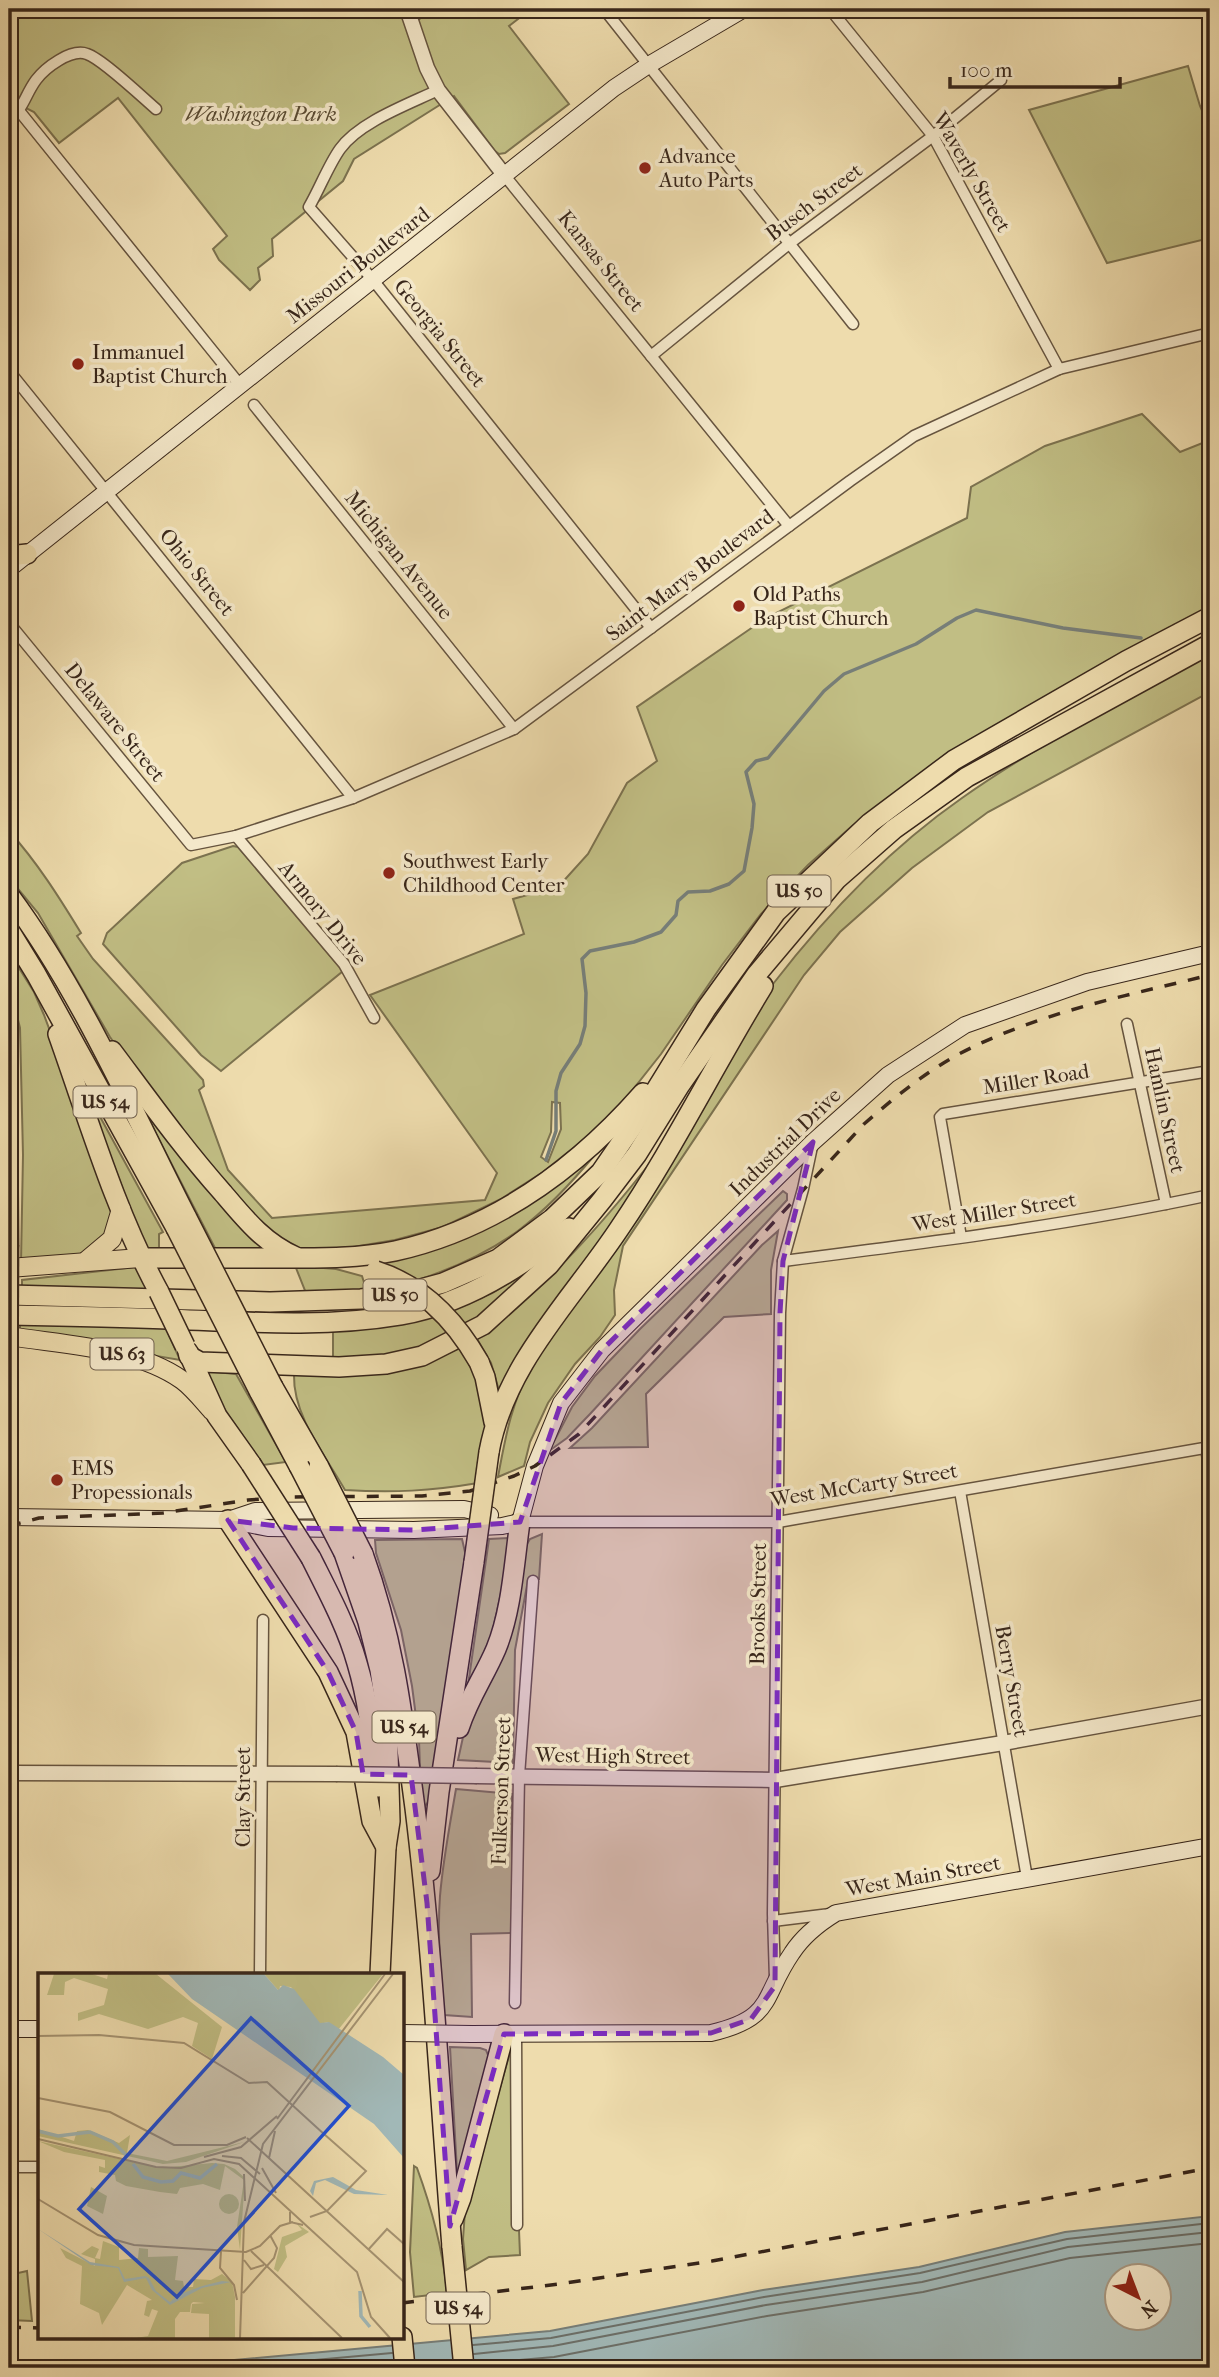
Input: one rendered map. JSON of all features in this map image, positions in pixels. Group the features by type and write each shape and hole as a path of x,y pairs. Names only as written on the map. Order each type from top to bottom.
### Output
{"highway":[{"name":"US 50","path":"9,1296 283,1302 361,1299 402,1294 443,1283 498,1259 552,1219 601,1172 643,1111 706,1009 776,912 870,822 954,760 1126,661 1210,617"},
{"name":"US 50","path":"9,1315 292,1325 402,1314 453,1299 484,1285 547,1246 602,1200 637,1154 757,974 837,879 894,829 967,777 1210,644"},
{"name":"US 54","path":"9,895 52,958 79,1007 182,1223 266,1389 299,1466 376,1590 400,1690 427,1903 450,2226 464,2368"},
{"path":"427,1903 439,1792 494,1423 522,1363 619,1229 669,1150 729,1040 821,897"},
{"name":"US 54","path":"9,930 182,1223"},
{"path":"36,974 140,1258 159,1292 217,1416"},
{"path":"79,1007 200,1167 264,1239 274,1247 300,1258"},
{"path":"9,1268 140,1258 323,1259 394,1251 458,1233 512,1204 568,1166 613,1127 678,1054"},
{"path":"187,1351 200,1362 340,1367 386,1364 422,1356 483,1325 549,1265 602,1200"},
{"path":"87,1260 112,1239 121,1209"},
{"path":"323,1259 395,1277 425,1295 456,1326 480,1362 494,1423"},
{"name":"US 63","path":"9,1336 121,1354 155,1365 184,1381 217,1416 311,1559 336,1608 357,1662 370,1720 386,1847"},
{"name":"US 54","path":"266,1389 319,1467 353,1553 380,1670 387,1718 390,1821 386,1847 380,1973"},
{"path":"228,1520 328,1671 356,1732 372,1821 386,1847"},
{"path":"439,1792 466,1707 496,1648 510,1594 520,1522"},
{"path":"450,2226 510,2034"},
{"name":"US 54","path":"402,2338 405,2368"}],"main road":[{"name":"Missouri Boulevard","path":"9,569 18,555 107,490 614,88 744,9"},
{"name":"Industrial Drive","path":"520,1522 535,1466 561,1403 602,1350 813,1142 888,1075 965,1025 1087,982 1210,953"},
{"name":"West McCarty Street","path":"9,1517 228,1520 268,1528 414,1530 502,1526 520,1522"},
{"name":"West Main Street","path":"404,2034 711,2033 735,2028 765,2005 791,1954 803,1939 818,1924 836,1913 1210,1846"},
{"path":"9,2029 38,2029"}],"street":[{"path":"408,13 427,9"},
{"path":"604,9 853,324"},
{"name":"Waverly Street","path":"830,9 933,136 1059,369"},
{"name":"Kansas Street","path":"408,13 427,68 438,90 789,526"},
{"path":"9,120 20,111 29,90 39,77 69,54 86,53 156,108"},
{"name":"Busch Street","path":"651,356 790,243 933,136 1001,80"},
{"name":"Georgia Street","path":"438,90 374,121 348,139 339,150 309,207 373,280 651,628"},
{"path":"20,111 240,385"},
{"name":"Saint Marys Boulevard","path":"191,845 236,836 353,798 514,729 915,436 1059,369 1210,333"},
{"name":"Ohio Street","path":"9,371 353,798"},
{"name":"Michigan Avenue","path":"254,405 514,729"},
{"name":"Delaware Street","path":"9,623 191,845"},
{"name":"Armory Drive","path":"236,836 344,964 374,1018"},
{"name":"Hamlin Street","path":"1128,1024 1166,1204"},
{"path":"9,1028 9,1482"},
{"path":"1139,1082 1210,1071"},
{"name":"Miller Road","path":"961,1237 940,1117 943,1114 1139,1082"},
{"name":"Brooks Street","path":"775,1986 773,1921 780,1313 783,1261 813,1142"},
{"name":"West Miller Street","path":"783,1261 961,1237 1210,1195"},
{"path":"1208,1447 1210,1474"},
{"name":"West McCarty Street","path":"520,1522 778,1522 1208,1447"},
{"name":"Berry Street","path":"960,1491 1027,1878"},
{"name":"Fulkerson Street","path":"515,2003 519,1776 533,1581"},
{"name":"Clay Street","path":"260,1973 263,1620"},
{"name":"West High Street","path":"9,1773 775,1780 1210,1706"},
{"path":"773,1921 836,1913"},
{"path":"510,2034 517,2225"},
{"path":"9,2167 38,2167"}],"highlighted area":[{"path":"813,1142 783,1261 780,1313 775,1986 751,2019 711,2033 504,2034 450,2226 427,1903 411,1775 363,1774 356,1732 328,1672 228,1520 293,1528 414,1530 520,1522 561,1403 602,1350"}],"green space":[{"name":"Washington Park","path":"9,9 531,9 509,26 569,104 505,153 499,154 454,96 354,159 343,181 272,239 273,256 258,268 260,280 250,290 219,260 213,249 227,236 118,98 59,143 34,112 16,103 9,111"},
{"path":"1188,66 1210,129 1210,238 1107,263 1029,110"},
{"path":"1142,414 1180,452 1210,440 1210,607 913,781 852,826 808,865 761,914 661,1054 623,1102 587,1137 543,1172 501,1199 443,1227 395,1240 353,1247 307,1250 288,1247 251,1216 127,1061 110,1037 38,913 9,878 9,831 56,893 81,933 77,936 93,959 203,1080 204,1086 199,1090 228,1170 272,1218 485,1200 497,1173 370,995 524,934 513,899 559,886 588,854 627,783 657,761 637,707 766,618 967,518 971,487 1045,446","holes":["552,1102 560,1103 561,1129 548,1162 541,1157 551,1132"]},
{"path":"1210,654 1210,692 988,812 912,868 840,932 804,975 623,1246 614,1290 615,1315 600,1337 575,1364 548,1403 530,1442 524,1466 498,1477 511,1418 533,1362 773,984 815,933 884,861 962,798 1053,740"},
{"path":"233,846 238,847 343,971 221,1071 201,1055 103,944 107,933 182,863"},
{"path":"9,952 34,992 44,1015 110,1191 113,1226 93,1252 21,1263 23,1155 20,1028 9,984"},
{"path":"139,1101 264,1248 266,1254 216,1250"},
{"path":"98,1113 163,1232 159,1234 159,1251 146,1251 95,1115"},
{"path":"598,1151 538,1215 518,1231 472,1258 415,1281 371,1260 408,1253"},
{"path":"657,1154 500,1394 491,1363 477,1339 527,1299 573,1253"},
{"path":"783,1191 787,1194 787,1200 590,1414 567,1438 549,1451 572,1407 595,1376"},
{"path":"778,1231 771,1270 771,1314 724,1317 646,1394 648,1447 570,1448 592,1428"},
{"path":"136,1267 149,1291 22,1286 22,1280"},
{"path":"296,1268 336,1269 362,1276 367,1292 306,1293"},
{"path":"529,1271 489,1315 404,1355 333,1360 333,1331 460,1307 492,1293"},
{"path":"20,1324 166,1328 180,1360 20,1333"},
{"path":"462,1347 483,1403 484,1449 478,1483 412,1491 345,1490 304,1420 295,1390 294,1375 380,1373 419,1364"},
{"path":"204,1371 236,1374 286,1462 263,1465 212,1391"},
{"path":"542,1534 539,1579 528,1580 515,1650 513,1763 458,1760 465,1728 524,1549 530,1539"},
{"path":"508,1538 511,1547 492,1634 467,1692 489,1539"},
{"path":"462,1539 468,1565 430,1800 425,1806 421,1796 419,1740 412,1686 401,1630 376,1553 375,1540"},
{"path":"456,1789 512,1794 512,1933 471,1934 472,2017 444,2015 440,1896"},
{"path":"450,2047 486,2050 491,2062 458,2189"},
{"path":"512,2054 520,2255 489,2257 466,2270 463,2239 465,2211 509,2056"},
{"path":"414,2166 417,2168 436,2230 447,2293 414,2297 410,2252"},
{"path":"27,2271 32,2321 9,2320 9,2275"}],"water":[{"path":"1210,2216 1210,2368 147,2368 550,2331 763,2290 919,2267 1065,2232"}],"waterway":[{"path":"546,1160 556,1131 556,1091 561,1073 580,1044 585,1026 586,993 582,959 590,951 634,942 661,932 676,915 678,901 688,892 710,891 729,884 744,871 754,804 746,772 756,761 768,758 824,691 844,674 916,644 957,618 976,610 1063,628 1141,638"}],"railway":[{"path":"9,1526 39,1518 163,1513 248,1500 422,1496 470,1491 514,1476 535,1466 579,1434 864,1124 921,1078 959,1054 1019,1027 1114,998 1210,975"},
{"path":"404,2303 559,2284 712,2261 1210,2168"},
{"path":"9,2327 38,2328"}],"place":[{"name":"Advance Auto Parts","path":"645,168"},
{"name":"Immanuel Baptist Church","path":"78,364"},
{"name":"Old Paths Baptist Church","path":"739,606"},
{"name":"Southwest Early Childhood Center","path":"389,873"},
{"name":"EMS Propessionals","path":"57,1480"}]}
